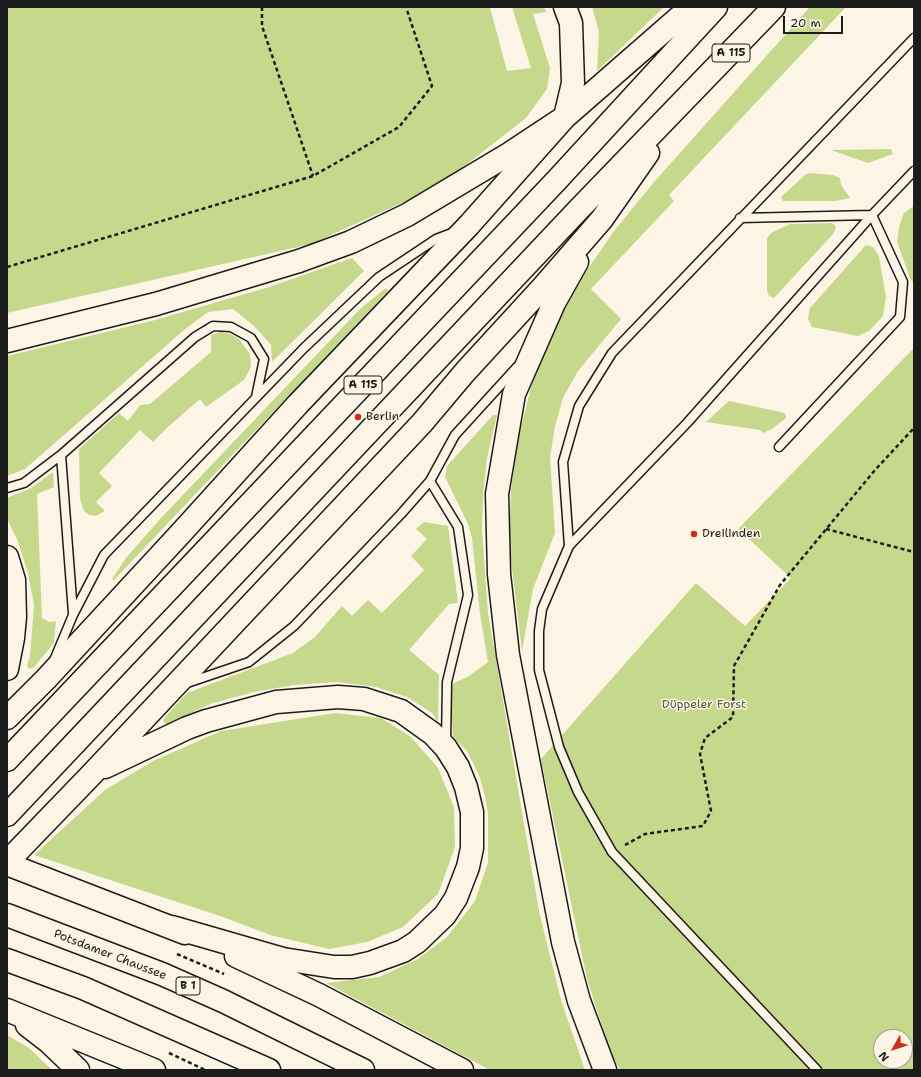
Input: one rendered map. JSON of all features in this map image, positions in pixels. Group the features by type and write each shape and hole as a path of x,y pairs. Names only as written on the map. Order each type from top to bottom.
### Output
{"main road":[{"path":"7,342 156,304 299,261 351,242 406,215 509,154 565,117 573,83 571,24 565,7"},
{"path":"7,718 46,679 298,404 469,225 565,117 691,7"},
{"name":"A 115","path":"7,760 529,210 688,40 716,7"},
{"name":"A 115","path":"7,815 580,208 774,7"},
{"path":"605,1070 579,1001 563,942 508,654 499,574 497,494 514,394 554,303 602,219 687,98"},
{"path":"462,1070 319,995 172,927 7,863 422,423 465,372 543,287 602,219"},
{"path":"7,557 14,580 15,617 12,645 7,668"},
{"path":"92,774 173,734 206,720 276,702 319,697 364,699 401,711 433,734 446,748 458,768 466,787 472,812 472,848 468,867 456,898 445,915 417,942 387,958 352,967 334,967 283,959 172,927"},
{"name":"Potsdamer Chaussee","path":"7,915 162,974 223,1001 364,1070"},
{"path":"7,960 83,988 269,1070"},
{"path":"7,1010 154,1070"},
{"path":"7,1014 20,1020 49,1042 78,1070"}],"lane":[{"path":"568,546 563,462 579,406 612,353 914,38"},
{"path":"817,1070 612,852 578,792 559,747 539,670 539,631 542,609 568,546 687,423 872,215 911,179 914,171"},
{"path":"740,218 872,215"},
{"path":"779,447 900,317 903,282 872,215"},
{"path":"46,679 73,614 104,555 304,348 379,277 436,239 469,225"},
{"path":"7,488 24,483 61,455 195,337 213,326 231,327 251,338 264,359 256,398"},
{"path":"173,688 249,662 294,626 402,514 430,481 455,435 533,349"},
{"path":"61,455 73,614"},
{"path":"430,481 458,527 468,595 447,682 446,748"}],"path":[{"path":"262,7 262,26 312,176"},
{"path":"7,267 312,176 400,127 432,86 406,7"},
{"path":"612,852 645,834 704,826 711,811 700,754 705,738 733,717 734,666 780,585 875,470 914,428"},
{"path":"826,529 914,552"}],"green space":[{"path":"7,7 490,7 507,71 531,68 512,7 544,7 546,12 533,14 550,68 547,89 526,118 439,186 311,244 7,313"},
{"path":"592,7 664,7 597,71 599,32"},
{"path":"810,7 846,7 669,195 674,201 591,289 621,319 578,371 563,398 555,426 550,457 555,533 533,589 522,651 509,544 511,490 519,436 531,387 550,334 579,282 614,231 654,182"},
{"path":"891,149 893,154 868,163 831,150"},
{"path":"809,173 833,175 840,178 841,185 850,198 835,201 783,201 781,197"},
{"path":"914,206 914,283 910,278 897,242 899,227 904,213"},
{"path":"832,223 836,226 834,233 774,298 769,296 767,290 767,238 771,233 790,224"},
{"path":"866,245 873,247 879,256 886,297 883,316 869,331 858,336 812,327 808,319 810,308"},
{"path":"352,258 364,271 272,362 271,345 254,326 233,309 208,312 184,330 25,469 7,476 7,356 155,320 269,287"},
{"path":"386,288 388,291 114,580 112,579 126,558 161,518 361,308"},
{"path":"220,332 231,334 239,339 250,354 251,367 244,380 206,407 200,399 153,442 140,430 99,473 112,486 96,502 105,511 96,516 89,515 84,511 80,499 79,449 119,413 128,421 140,405 150,404 211,352 211,335"},
{"name":"Düppeler Forst","path":"914,348 914,1070 620,1070 610,1051 587,979 541,759 696,583 745,626 791,578 738,529"},
{"path":"729,401 785,413 786,418 772,429 763,433 760,430 706,422"},
{"path":"493,415 497,415 487,458 483,495 482,530 488,613 539,911 561,1000 585,1070 490,1070 326,983 379,977 418,959 447,937 475,901 488,863 488,813 485,796 479,775 467,751 453,737 450,685 469,676 488,662 480,614 472,538 468,524 445,477 447,466"},
{"path":"53,472 54,487 37,494 42,618 49,622 56,621 54,643 34,667 29,669 27,665 30,656 34,605 28,573 17,539 7,519 7,498 31,488"},
{"path":"424,522 448,526 458,603 449,604 409,650 439,675 438,722 432,713 407,697 376,687 338,682 294,685 254,692 213,703 166,724 164,722 163,720 166,716 187,693 293,653 315,637 342,606 352,616 368,600 382,613 424,570 411,556 427,539 416,529"},
{"path":"335,713 381,718 410,736 438,768 454,807 455,847 438,894 403,927 367,942 329,949 270,935 223,917 34,855 105,790 153,761 221,731"},
{"path":"7,1035 29,1048 52,1070 7,1070"}],"place":[{"name":"Berlin","path":"358,417"},
{"name":"Dreilinden","path":"694,534"}]}
